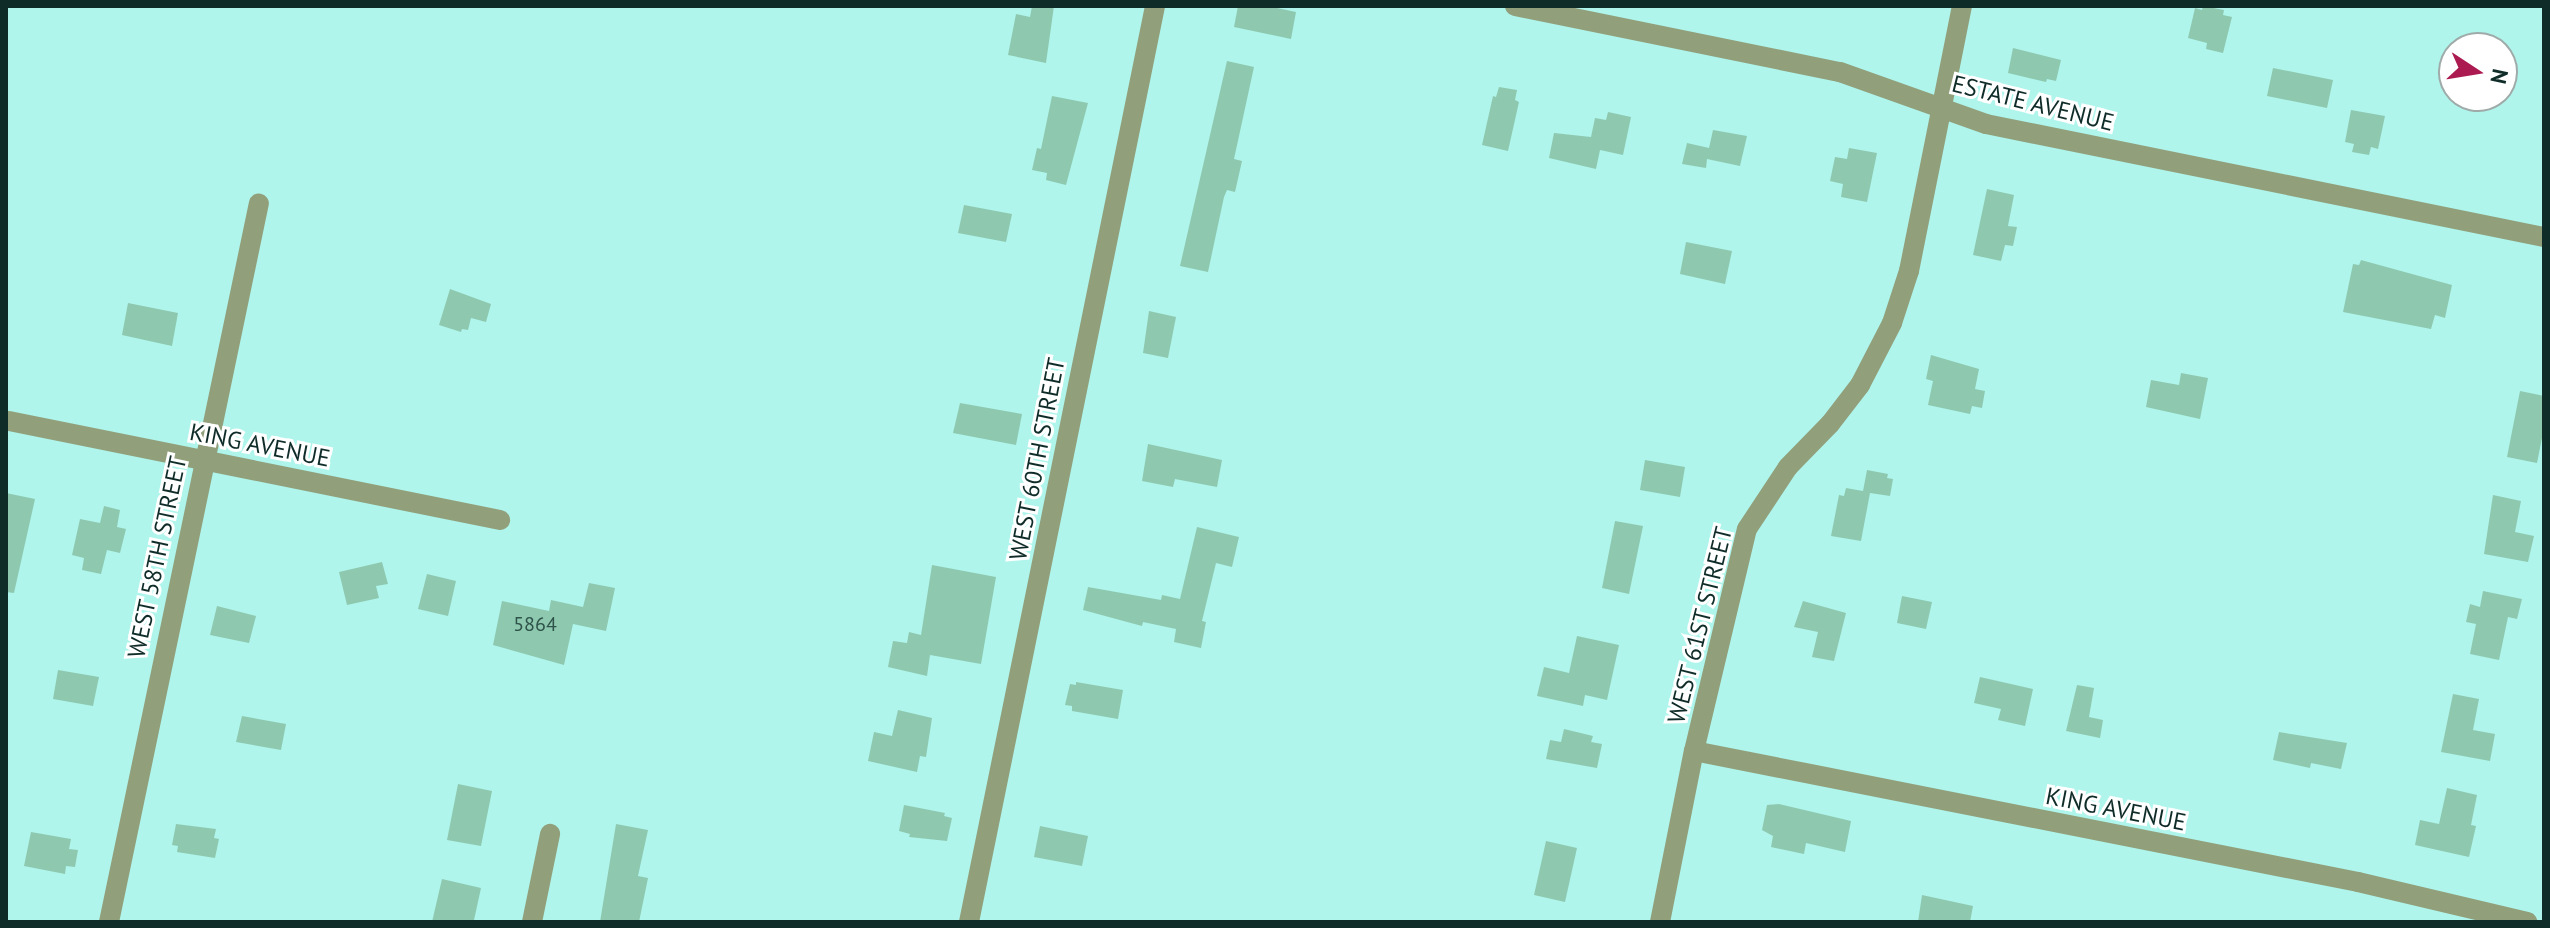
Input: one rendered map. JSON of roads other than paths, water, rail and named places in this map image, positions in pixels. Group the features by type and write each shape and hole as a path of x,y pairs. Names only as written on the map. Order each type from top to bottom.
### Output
{"street":[{"name":"WEST 60TH STREET","path":"969,922 1155,6"},
{"name":"ESTATE AVENUE","path":"1515,6 1840,72 1986,124 2544,237"},
{"name":"WEST 61ST STREET","path":"1660,922 1694,751 1747,529 1779,480 1830,424 1860,385 1892,323 1909,271 1962,6"},
{"name":"WEST 58TH STREET","path":"109,922 259,203"},
{"name":"KING AVENUE","path":"9,421 500,520"},
{"name":"KING AVENUE","path":"1694,751 2358,882 2527,922"},
{"path":"532,922 550,834"}]}
